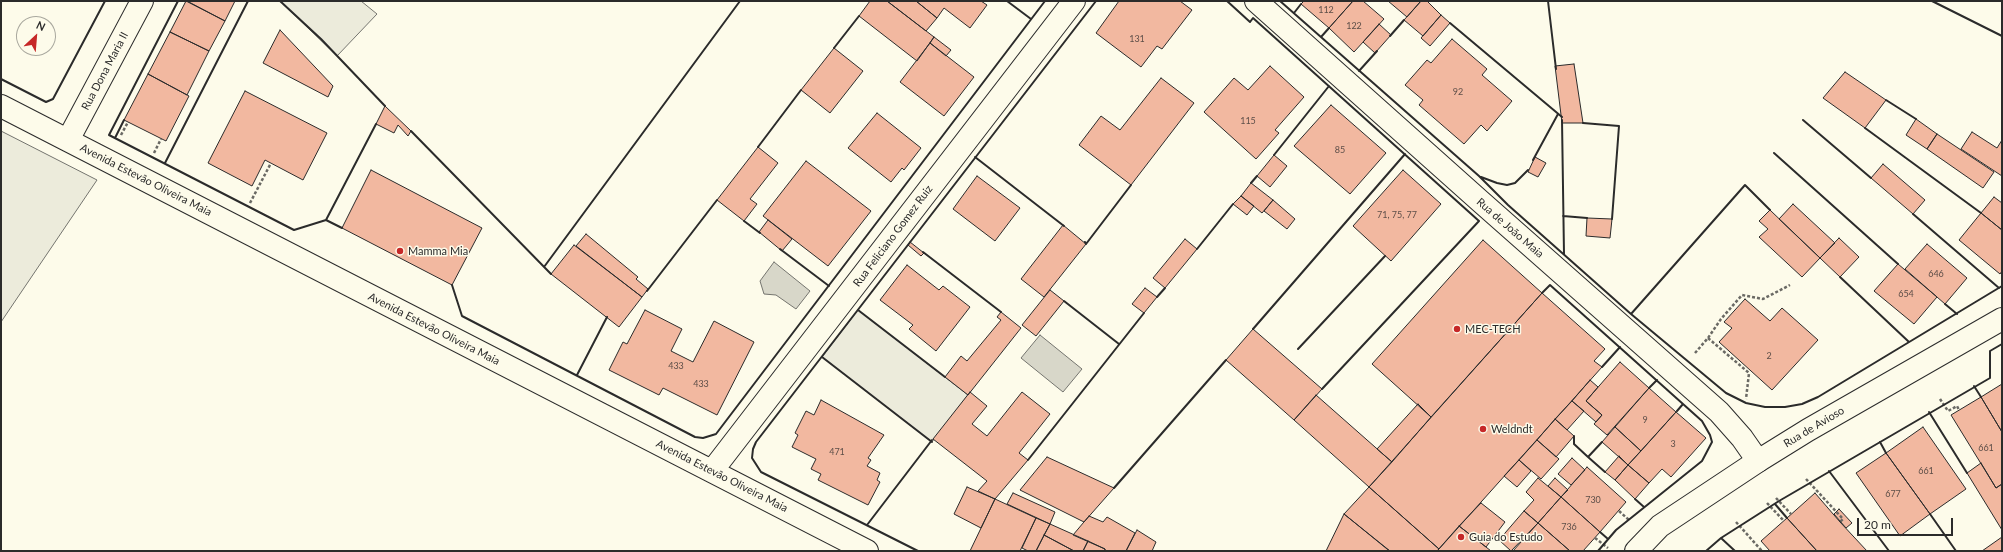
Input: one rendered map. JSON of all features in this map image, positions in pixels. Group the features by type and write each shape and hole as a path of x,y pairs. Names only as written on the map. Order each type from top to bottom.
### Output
{"street":[{"name":"Rua Dona Maria II","path":"68,140 142,1"},
{"name":"Rua Feliciano Gomez Ruiz","path":"712,471 1074,1"},
{"name":"Rua de João Maia","path":"1256,1 1719,412 1742,438 1758,461"},
{"name":"Avenida Estevão Oliveira Maia","path":"1,106 867,551"},
{"name":"Rua de Avioso","path":"1636,551 1660,526 1758,461 1815,426 2002,319"}],"path":[{"path":"118,140 128,122"},
{"path":"152,156 161,139"},
{"path":"248,206 271,163"},
{"path":"1674,373 1708,338 1721,319 1742,296 1763,299 1790,285"},
{"path":"1708,338 1750,372 1746,403"},
{"path":"1940,399 1948,411 1957,406 1960,410"},
{"path":"1806,479 1843,519 1840,522"},
{"path":"1776,498 1791,514"},
{"path":"1767,503 1784,521"},
{"path":"1618,511 1634,524"},
{"path":"1736,522 1762,551"},
{"path":"1595,538 1608,548"}],"shaded area":[{"path":"280,1 361,1 377,14 337,56"},
{"path":"1,131 97,180 1,322"},
{"path":"774,262 810,291 796,309 776,295 764,294 760,281"},
{"path":"858,310 968,395 932,442 822,357"},
{"path":"1040,335 1082,369 1063,392 1021,358"}],"building":[{"path":"186,1 225,21 209,51 170,32"},
{"path":"187,1 235,1 225,21"},
{"path":"870,1 887,1 934,37 917,61 859,16"},
{"path":"887,1 916,1 937,18 926,31"},
{"path":"916,1 981,1 987,5 970,28 944,8 937,18"},
{"path":"1119,1 1180,1 1192,10 1162,49 1157,46 1141,67 1096,33"},
{"path":"1304,1 1353,1 1329,28 1301,4"},
{"path":"1353,1 1363,1 1384,19 1354,52 1329,28"},
{"path":"1388,1 1421,1 1407,17"},
{"path":"1421,1 1427,1 1441,15 1423,36 1404,20"},
{"path":"1441,15 1450,23 1430,46 1421,38"},
{"path":"1379,24 1391,35 1375,53 1363,42"},
{"path":"280,30 333,86 328,97 263,63"},
{"path":"170,32 209,51 187,95 148,74"},
{"path":"934,37 951,50 946,56 930,43"},
{"path":"1452,39 1487,69 1482,75 1512,101 1487,131 1481,125 1464,144 1419,105 1423,100 1405,85 1427,60 1431,63"},
{"path":"930,43 974,77 944,116 900,82"},
{"path":"834,48 863,71 830,113 801,90"},
{"path":"1574,64 1583,123 1562,123 1555,66"},
{"path":"1270,66 1304,97 1275,130 1279,133 1256,159 1204,112 1234,78 1248,90"},
{"path":"1845,72 1886,100 1865,128 1823,98"},
{"path":"148,74 189,96 166,141 124,120"},
{"path":"1161,78 1194,103 1131,185 1079,145 1101,116 1120,130"},
{"path":"245,91 327,133 303,180 265,160 252,186 208,163"},
{"path":"1331,105 1386,153 1350,194 1294,146"},
{"path":"385,106 411,131 408,136 398,125 394,133 376,124"},
{"path":"877,113 921,148 904,170 902,168 891,182 848,148"},
{"path":"1916,119 1937,134 1927,149 1906,135"},
{"path":"1972,132 1997,148 2002,140 2002,176 1961,149"},
{"path":"1937,134 1994,172 1983,188 1927,149"},
{"path":"758,147 778,163 750,199 757,204 744,221 717,200"},
{"path":"1274,155 1287,166 1270,187 1257,176"},
{"path":"1535,157 1546,163 1538,177 1528,172"},
{"path":"806,161 871,211 828,266 763,216"},
{"path":"1883,164 1925,200 1913,214 1871,178"},
{"path":"371,170 482,228 452,285 342,228"},
{"path":"1403,170 1441,204 1391,261 1353,226"},
{"path":"977,176 1020,208 995,241 953,209"},
{"path":"1251,183 1273,200 1262,213 1241,196"},
{"path":"1241,196 1254,206 1247,215 1233,204"},
{"path":"1994,197 2002,203 2002,230 1981,213"},
{"path":"1273,200 1295,219 1287,229 1264,211"},
{"path":"1793,204 1835,243 1820,258 1779,219"},
{"path":"1770,210 1820,258 1802,277 1759,237 1768,229 1759,221"},
{"path":"1981,213 2002,230 2002,271 2000,274 1959,240"},
{"path":"1587,218 1612,219 1610,238 1586,236"},
{"path":"768,220 792,239 782,251 759,232"},
{"path":"1063,225 1086,244 1044,297 1021,279"},
{"path":"586,234 638,277 636,279 648,289 642,297 576,246"},
{"path":"1839,238 1859,257 1840,277 1820,258"},
{"path":"1185,239 1197,249 1165,288 1153,278"},
{"name":"MEC-TECH","path":"1483,240 1542,293 1431,417 1372,364"},
{"path":"910,242 924,253 921,256 908,245"},
{"path":"1927,244 1967,278 1945,304 1905,269"},
{"path":"574,245 642,297 619,327 551,274"},
{"path":"1898,264 1937,297 1914,324 1874,291"},
{"path":"907,265 939,290 943,286 970,307 936,351 909,329 913,325 880,300"},
{"path":"1145,288 1157,297 1144,313 1132,304"},
{"path":"1050,290 1064,301 1036,336 1022,325"},
{"name":"Weldndt","path":"1542,293 1605,349 1594,361 1602,367 1439,549 1369,487"},
{"path":"1745,299 1770,321 1782,308 1818,340 1772,390 1719,342 1732,328 1724,322"},
{"path":"645,310 682,329 671,351 693,362 714,321 754,342 717,415 663,388 659,395 609,370 623,342 627,344"},
{"path":"1001,312 1021,328 968,395 945,377 961,356 967,361 1001,320 997,317"},
{"path":"1253,329 1322,389 1294,420 1226,360"},
{"path":"1620,362 1649,388 1607,435 1594,424 1602,415 1586,401"},
{"path":"1590,380 1598,387 1586,401 1602,415 1596,422 1572,401"},
{"path":"2002,384 2002,432 1981,397"},
{"path":"1649,388 1676,412 1641,451 1615,427"},
{"path":"970,392 987,406 972,424 987,436 1022,392 1050,414 1019,453 1028,460 995,499 978,491 987,481 933,439"},
{"path":"1316,395 1392,462 1369,487 1294,420"},
{"path":"1981,397 2002,432 2002,484 1996,488 1951,415"},
{"path":"821,400 884,435 868,458 871,460 867,466 880,473 877,480 880,482 868,505 818,480 821,474 811,469 816,459 792,447 798,435 795,433 806,411 814,415"},
{"path":"1572,401 1584,411 1567,430 1555,419"},
{"path":"1418,404 1431,417 1392,462 1377,449"},
{"path":"1676,412 1706,438 1671,477 1662,469 1649,483 1628,465"},
{"path":"1555,419 1574,436 1556,457 1537,440"},
{"path":"1615,427 1641,451 1628,465 1602,442"},
{"path":"1923,427 1966,489 1930,514 1886,453"},
{"path":"1537,440 1559,459 1541,479 1519,460"},
{"path":"1886,453 1930,514 1900,536 1856,473"},
{"path":"1619,456 1628,465 1615,480 1605,472"},
{"path":"1047,457 1114,488 1084,522 1020,490"},
{"path":"1572,458 1585,470 1571,485 1558,474"},
{"path":"1519,460 1531,471 1517,487 1504,476"},
{"path":"1981,463 1996,488 2002,484 2002,530 1967,473"},
{"path":"1628,465 1649,483 1635,499 1615,480"},
{"path":"1587,467 1626,502 1600,532 1561,497"},
{"path":"1538,478 1561,497 1538,523 1524,511 1534,500 1526,492"},
{"path":"1555,478 1568,490 1561,497 1548,486"},
{"path":"967,487 995,499 981,528 954,514"},
{"path":"1369,487 1439,549 1437,551 1390,551 1344,514"},
{"path":"1013,493 1055,512 1050,524 1007,504"},
{"path":"1815,493 1867,551 1817,551 1787,518"},
{"path":"1561,497 1600,532 1583,551 1570,551 1538,523"},
{"path":"995,499 1036,518 1020,551 970,551"},
{"path":"1481,503 1505,522 1486,547 1459,526"},
{"path":"1839,509 1852,523 1846,528 1834,514"},
{"path":"1524,511 1538,523 1511,551 1499,540"},
{"path":"1344,514 1387,549 1390,551 1326,551"},
{"path":"1089,516 1103,522 1107,517 1135,533 1126,551 1105,551 1105,549 1073,535"},
{"path":"1036,518 1050,524 1036,551 1028,551 1022,548"},
{"path":"1787,518 1817,551 1770,551 1761,541"},
{"path":"1538,523 1570,551 1513,551"},
{"path":"1050,524 1088,541 1083,551 1074,551 1044,535"},
{"name":"Guia do Estudo","path":"1459,526 1486,547 1491,551 1437,551"},
{"path":"1137,530 1156,542 1152,551 1126,551"},
{"path":"1044,535 1074,551 1036,551"},
{"path":"2002,537 2002,551 1982,551"},
{"path":"1088,541 1105,549 1105,551 1083,551"}],"wall":[{"path":"1,79 46,102 53,99 105,1"},
{"path":"178,1 109,135 294,230 326,220"},
{"path":"165,163 248,1"},
{"path":"280,1 321,39 385,106"},
{"path":"544,267 740,1"},
{"path":"1007,1 1031,19"},
{"path":"452,285 462,316 695,437 703,438 716,434 1045,1"},
{"path":"918,551 761,472 752,458 753,449 756,442 1096,1"},
{"path":"1227,1 1250,22 1253,18 1479,221 1322,389"},
{"path":"1280,1 1479,176 1508,205 1631,314 1726,393 1746,403 1765,407 1785,407 1802,404 1818,397 2002,286"},
{"path":"1548,1 1556,69"},
{"path":"1932,1 2002,36"},
{"path":"1294,13 1301,4"},
{"path":"834,48 859,16"},
{"path":"1390,36 1404,20"},
{"path":"1450,23 1562,117"},
{"path":"1321,37 1329,28"},
{"path":"1359,71 1377,51"},
{"path":"1274,155 1329,86"},
{"path":"758,147 801,90"},
{"path":"1886,100 1916,119"},
{"path":"1533,160 1558,114"},
{"path":"115,138 124,120"},
{"path":"1562,120 1564,254"},
{"path":"1803,120 1871,178"},
{"path":"1583,123 1619,126 1612,219"},
{"path":"342,228 326,220 376,124"},
{"path":"1865,128 1981,213"},
{"path":"411,131 551,274"},
{"path":"1774,153 1898,264"},
{"path":"1253,329 1405,154"},
{"path":"975,157 1064,226"},
{"path":"1481,177 1507,185 1515,183 1528,170"},
{"path":"1251,183 1257,176"},
{"path":"1085,242 1086,244 1131,185"},
{"path":"1631,314 1745,185 1770,210"},
{"path":"647,291 717,200"},
{"path":"1197,249 1233,204"},
{"path":"1913,214 1999,288"},
{"path":"1563,216 1587,218"},
{"path":"744,221 760,233"},
{"path":"780,249 829,286"},
{"path":"923,252 1001,312"},
{"path":"1298,349 1385,256"},
{"path":"1840,277 1909,342"},
{"path":"1542,293 1550,285 1702,421 1710,435 1712,442 1702,461 1616,530 1598,551"},
{"path":"1157,297 1165,288"},
{"path":"1064,301 1119,344"},
{"path":"1945,304 1957,314"},
{"path":"858,310 945,377"},
{"path":"1028,460 1144,313"},
{"path":"577,375 607,317"},
{"path":"1706,551 1721,538 1779,501 1990,378 1990,351 2002,344"},
{"path":"1602,367 1620,347"},
{"path":"822,357 932,442"},
{"path":"1114,488 1226,360"},
{"path":"1649,388 1657,380"},
{"path":"1974,386 1981,397"},
{"path":"1677,411 1683,404"},
{"path":"1929,412 1967,473"},
{"path":"1574,436 1574,444 1588,457"},
{"path":"867,525 932,440"},
{"path":"1602,442 1588,457 1605,472"},
{"path":"1880,442 1886,453"},
{"path":"1829,471 1889,551"},
{"path":"1635,499 1644,507"},
{"path":"1775,504 1787,518"},
{"path":"1930,514 1956,551"},
{"path":"1600,532 1608,539"},
{"path":"1721,538 1735,551"}],"place":[{"name":"Mamma Mia","path":"400,251"},
{"name":"MEC-TECH","path":"1457,329"},
{"name":"Weldndt","path":"1483,429"},
{"name":"Guia do Estudo","path":"1461,537"}]}
